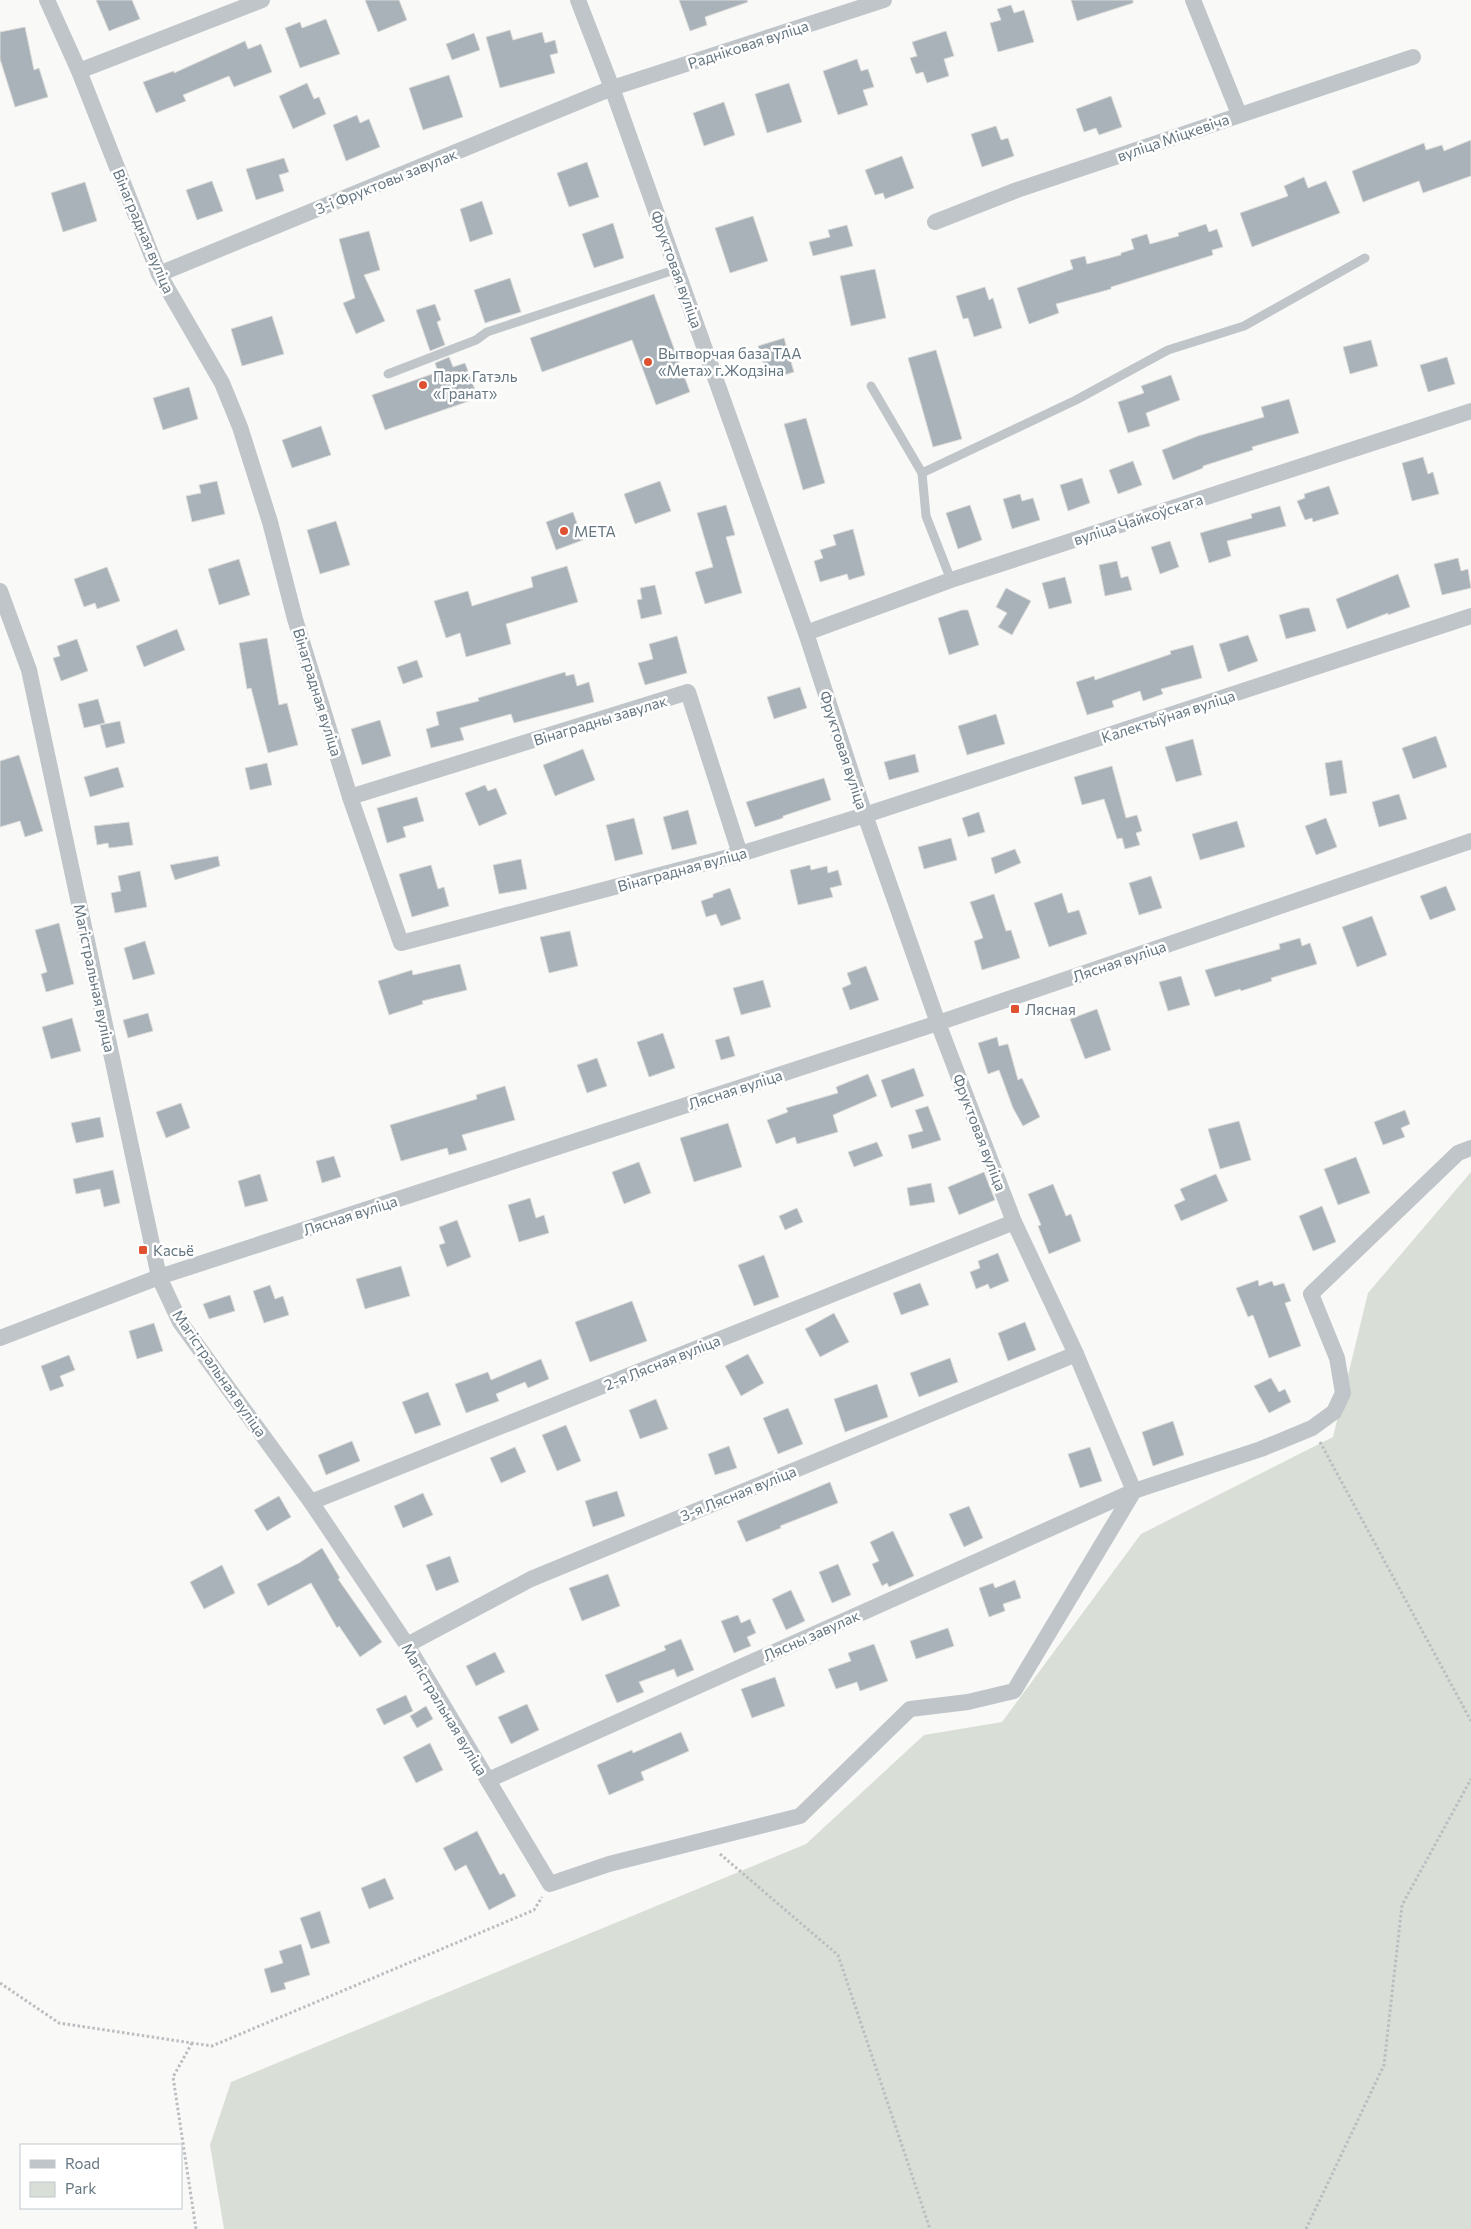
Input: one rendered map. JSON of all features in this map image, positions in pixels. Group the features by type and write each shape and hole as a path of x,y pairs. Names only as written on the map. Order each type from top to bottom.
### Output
{"street":[{"name":"Вінаградная вуліца","path":"47,0 79,71 159,274 222,383 240,427 270,522 295,619 350,797 401,943 740,854 865,816"},
{"path":"79,71 262,0"},
{"name":"Фруктовая вуліца","path":"578,0 612,88 806,633 865,816 938,1023 1014,1222 1076,1354 1134,1491"},
{"name":"Радніковая вуліца","path":"612,88 884,0"},
{"path":"1193,0 1240,114"},
{"name":"вуліца Міцкевіча","path":"936,222 1017,190 1413,57"},
{"name":"3-і Фруктовы завулак","path":"159,274 612,88"},
{"name":"вуліца Чайкоўскага","path":"806,633 951,580 1471,411"},
{"name":"Магістральная вуліца","path":"0,591 29,670 159,1277 180,1322 311,1502 407,1645 550,1884"},
{"name":"Калектыўная вуліца","path":"865,816 1471,616"},
{"name":"Вінаградны завулак","path":"350,797 688,692 740,854"},
{"name":"Лясная вуліца","path":"0,1338 159,1277 938,1023 1471,841"},
{"name":"Лясны завулак","path":"488,1780 1134,1491 1261,1448 1312,1428 1334,1412 1343,1393 1337,1358 1311,1294 1458,1154 1471,1148"},
{"name":"2-я Лясная вуліца","path":"311,1502 1014,1222"},
{"name":"3-я Лясная вуліца","path":"407,1645 531,1578 1076,1354"},
{"path":"550,1884 609,1864 800,1816 910,1709 968,1702 1014,1691 1134,1491"}],"lane":[{"path":"922,473 1076,400 1168,350 1244,326 1365,258"},
{"path":"388,374 476,340 487,332 676,269"},
{"path":"871,386 922,473 926,516 951,580"}],"path":[{"path":"1312,1428 1471,1721"},
{"path":"1306,2229 1384,2065 1402,1905 1471,1779"},
{"path":"704,1840 838,1955 930,2229"},
{"path":"0,1983 59,2023 212,2046 534,1910 550,1884"},
{"path":"192,2043 173,2077 196,2229"}],"green space":[{"path":"1471,1172 1471,2229 224,2229 210,2145 231,2082 806,1844 924,1735 1002,1722 1141,1534 1333,1437 1368,1293"}],"building":[{"path":"96,0 132,0 140,19 109,31"},
{"path":"365,0 399,0 407,20 378,32"},
{"path":"679,0 747,0 748,2 705,17 707,25 690,31"},
{"path":"1071,0 1133,0 1133,3 1077,21"},
{"path":"1011,5 1014,13 1024,10 1034,42 998,52 990,23 1001,20 997,9"},
{"path":"326,19 340,54 300,68 285,28 300,22 302,28"},
{"path":"25,27 34,70 39,68 48,97 15,107 0,59 0,32"},
{"path":"510,30 513,40 542,32 545,43 555,40 558,53 550,55 555,73 500,88 486,37"},
{"path":"946,31 954,56 944,59 949,76 927,83 923,72 916,74 910,58 917,56 912,42"},
{"path":"474,33 480,50 452,60 446,44"},
{"path":"245,41 248,49 261,44 272,72 234,87 229,76 183,95 186,101 156,113 143,82 174,71 174,73"},
{"path":"857,59 861,71 868,69 874,87 863,90 868,105 838,115 823,71"},
{"path":"449,75 463,117 423,130 409,88"},
{"path":"307,83 314,99 319,97 326,114 293,129 279,96"},
{"path":"789,83 802,122 767,133 755,94"},
{"path":"1111,96 1122,127 1099,135 1096,128 1084,132 1076,109"},
{"path":"724,102 735,135 704,146 693,113"},
{"path":"357,115 360,123 369,119 380,147 346,161 333,125"},
{"path":"996,126 1001,140 1008,138 1014,156 982,167 971,134"},
{"path":"1471,140 1471,176 1423,193 1419,181 1363,202 1352,171 1424,143 1426,150 1442,145 1444,151"},
{"path":"902,156 914,188 885,199 883,193 875,195 865,170"},
{"path":"284,158 289,172 279,175 284,191 256,200 246,169"},
{"path":"587,162 599,197 569,207 557,173"},
{"path":"1304,177 1308,188 1326,181 1340,213 1252,247 1240,213 1288,196 1284,186"},
{"path":"212,181 223,211 197,220 186,190"},
{"path":"85,182 97,221 63,232 51,193"},
{"path":"482,201 493,234 470,242 460,209"},
{"path":"753,216 768,261 730,273 715,228"},
{"path":"613,223 624,258 594,268 582,234"},
{"path":"1206,224 1209,232 1217,229 1223,247 1212,250 1213,255 1111,287 1111,289 1056,304 1059,313 1029,324 1017,288 1073,269 1070,260 1085,256 1087,264 1121,255 1121,253 1134,249 1131,239 1147,234 1150,244 1179,236 1178,233"},
{"path":"847,225 853,246 813,256 809,242 830,237 828,230"},
{"path":"369,231 380,270 364,275 385,321 356,334 343,303 355,298 339,239"},
{"path":"875,269 886,318 851,326 840,276"},
{"path":"510,278 521,312 485,323 474,290"},
{"path":"985,287 989,300 993,298 1002,328 974,337 968,318 963,319 956,296"},
{"path":"654,294 690,392 656,405 632,340 542,372 530,338"},
{"path":"435,304 441,320 437,322 445,345 430,351 416,310"},
{"path":"272,316 284,354 242,366 231,329"},
{"path":"784,338 794,372 778,377 776,372 767,375 758,346"},
{"path":"1371,340 1378,366 1350,374 1343,347"},
{"path":"936,350 962,439 933,447 908,358"},
{"path":"449,357 453,367 465,363 478,398 385,430 372,395 438,372 435,363"},
{"path":"1447,357 1455,384 1428,392 1420,365"},
{"path":"1171,375 1180,400 1146,413 1150,426 1128,433 1118,402 1144,393 1141,386"},
{"path":"189,387 198,419 163,430 153,398"},
{"path":"1289,399 1299,433 1252,447 1253,450 1203,466 1203,468 1173,480 1162,450 1198,436 1264,417 1261,407"},
{"path":"806,418 825,483 803,490 784,424"},
{"path":"321,426 331,455 292,468 282,440"},
{"path":"1423,457 1428,474 1433,472 1439,494 1412,501 1402,463"},
{"path":"1133,461 1142,485 1118,494 1109,470"},
{"path":"1082,478 1090,503 1068,511 1060,485"},
{"path":"217,481 225,514 192,522 186,496 201,493 199,485"},
{"path":"660,481 671,511 635,524 624,494"},
{"path":"1329,486 1339,514 1313,522 1312,518 1305,520 1297,501 1305,498 1304,494"},
{"path":"1020,494 1022,501 1033,498 1040,520 1012,529 1003,499"},
{"path":"726,505 735,535 726,537 742,593 705,604 695,572 713,567 697,513"},
{"path":"970,505 982,540 958,549 946,513"},
{"path":"1280,506 1286,526 1227,541 1231,556 1209,563 1200,533 1252,518 1251,514"},
{"name":"МЕТА","path":"573,512 583,540 556,550 546,522"},
{"path":"336,521 350,565 320,574 307,530"},
{"path":"853,529 865,575 849,580 847,574 820,582 814,561 823,558 820,550 836,545 833,535"},
{"path":"1170,541 1179,567 1160,574 1151,547"},
{"path":"1458,558 1461,571 1468,569 1471,588 1442,595 1434,564"},
{"path":"239,559 250,595 219,605 208,569"},
{"path":"1117,561 1121,578 1128,576 1132,590 1105,596 1099,565"},
{"path":"567,566 578,602 506,624 511,644 466,657 460,633 446,638 434,601 468,591 472,606 533,587 531,577"},
{"path":"107,567 120,601 97,609 95,603 84,607 74,579"},
{"path":"1398,574 1410,607 1388,615 1388,613 1347,629 1336,599"},
{"path":"1065,577 1072,603 1049,609 1042,583"},
{"path":"655,585 662,614 641,619 637,600 642,599 640,588"},
{"path":"1006,588 1031,601 1012,635 998,627 1007,613 996,607"},
{"path":"1309,608 1316,631 1286,639 1279,615"},
{"path":"962,610 968,610 979,645 949,655 938,618"},
{"path":"177,629 185,650 144,667 136,646"},
{"path":"1248,635 1258,661 1228,672 1219,644"},
{"path":"677,636 687,673 645,685 638,663 653,659 649,644"},
{"path":"267,638 279,705 287,703 298,745 268,753 251,688 247,689 239,643"},
{"path":"77,639 88,671 61,681 53,658 60,656 57,646"},
{"path":"1193,645 1202,678 1161,689 1163,694 1143,701 1140,691 1112,701 1114,707 1087,715 1076,682 1094,676 1095,680 1171,654 1170,651"},
{"path":"417,660 423,677 403,684 397,667"},
{"path":"565,672 566,676 574,674 577,686 589,682 594,702 514,723 511,714 460,728 464,740 431,748 426,729 439,725 436,712 479,701 478,698"},
{"path":"800,687 807,708 774,719 767,697"},
{"path":"98,699 105,723 84,728 78,704"},
{"path":"996,714 1005,744 967,755 958,726"},
{"path":"380,720 391,756 362,765 351,729"},
{"path":"120,721 125,743 106,748 100,725"},
{"path":"1436,736 1447,767 1413,779 1402,748"},
{"path":"1193,739 1202,775 1176,782 1165,747"},
{"path":"583,749 595,780 555,796 543,765"},
{"path":"915,754 919,772 889,780 884,762"},
{"path":"19,755 43,831 25,837 20,821 0,827 0,761"},
{"path":"1342,760 1347,793 1330,796 1325,763"},
{"path":"267,763 272,785 250,790 245,768"},
{"path":"1112,766 1126,818 1137,815 1142,831 1136,833 1140,845 1125,849 1122,838 1117,839 1104,799 1082,805 1074,777"},
{"path":"118,767 124,787 90,797 84,777"},
{"path":"824,778 831,800 755,827 746,802"},
{"path":"485,785 488,791 496,788 507,814 479,826 465,793"},
{"path":"1399,794 1407,819 1379,827 1372,802"},
{"path":"417,797 424,821 403,827 406,837 387,843 377,808"},
{"path":"688,810 697,844 672,850 663,817"},
{"path":"979,812 985,832 968,837 962,818"},
{"path":"634,818 643,854 615,861 606,825"},
{"path":"1326,818 1337,847 1316,855 1305,826"},
{"path":"1237,821 1245,847 1200,860 1192,834"},
{"path":"129,822 133,845 109,848 108,843 97,845 94,826"},
{"path":"951,838 957,860 924,869 918,847"},
{"path":"1015,849 1021,863 995,874 991,858"},
{"path":"218,856 220,866 175,880 170,865"},
{"path":"521,859 527,889 499,894 493,865"},
{"path":"431,865 438,889 444,887 449,906 412,917 399,874"},
{"path":"810,865 811,870 827,866 828,873 838,870 842,885 830,888 833,897 798,905 790,870"},
{"path":"140,871 147,907 115,913 111,893 121,891 118,876"},
{"path":"1151,876 1162,908 1139,915 1129,883"},
{"path":"1446,886 1456,910 1430,920 1420,896"},
{"path":"730,888 741,919 721,926 716,914 706,917 701,901"},
{"path":"1062,893 1068,913 1079,910 1087,934 1049,947 1034,903"},
{"path":"994,894 1006,931 1011,930 1020,958 982,970 974,941 983,938 970,902"},
{"path":"1372,916 1387,955 1357,967 1342,927"},
{"path":"59,923 74,984 46,992 41,974 47,972 35,930"},
{"path":"570,931 578,966 549,973 540,937"},
{"path":"1300,938 1302,946 1310,943 1317,964 1271,978 1272,981 1215,997 1205,970 1280,949 1279,944"},
{"path":"145,941 155,974 133,980 124,948"},
{"path":"460,964 467,990 422,1001 423,1004 389,1015 378,981 412,970 413,975"},
{"path":"866,966 879,1000 850,1010 842,988 851,984 847,973"},
{"path":"1181,976 1190,1005 1168,1011 1159,982"},
{"path":"763,980 771,1007 741,1015 733,988"},
{"path":"1097,1009 1111,1050 1085,1059 1070,1019"},
{"path":"148,1013 153,1031 128,1038 123,1020"},
{"path":"72,1018 81,1051 51,1059 42,1027"},
{"path":"663,1033 675,1068 649,1077 637,1042"},
{"path":"729,1036 735,1056 721,1060 715,1040"},
{"path":"997,1037 999,1046 1008,1044 1018,1080 1022,1078 1040,1117 1023,1126 1013,1108 999,1070 988,1074 978,1043"},
{"path":"597,1058 607,1086 587,1093 577,1065"},
{"path":"914,1068 924,1096 891,1108 881,1080"},
{"path":"868,1074 877,1096 833,1115 838,1132 797,1144 795,1137 776,1144 767,1120 788,1112 786,1108 838,1093 836,1087"},
{"path":"505,1086 515,1120 462,1135 467,1150 449,1155 447,1148 401,1161 390,1125 477,1099 476,1095"},
{"path":"181,1103 190,1128 166,1138 156,1112"},
{"path":"928,1106 941,1140 912,1149 908,1135 923,1131 915,1110"},
{"path":"1405,1110 1410,1124 1401,1128 1405,1137 1383,1145 1374,1122"},
{"path":"100,1117 104,1137 76,1143 71,1123"},
{"path":"1239,1121 1251,1160 1220,1169 1208,1129"},
{"path":"728,1123 742,1167 694,1182 680,1138"},
{"path":"877,1142 883,1156 854,1167 848,1152"},
{"path":"334,1156 341,1177 322,1183 316,1161"},
{"path":"1356,1157 1370,1193 1338,1205 1324,1169"},
{"path":"639,1162 651,1193 624,1204 612,1172"},
{"path":"113,1170 120,1203 104,1207 100,1189 76,1194 73,1179"},
{"path":"984,1172 995,1200 959,1215 948,1187"},
{"path":"260,1174 268,1201 245,1207 238,1181"},
{"path":"1216,1174 1228,1201 1181,1221 1174,1205 1185,1200 1180,1189"},
{"path":"931,1183 935,1202 910,1206 907,1188"},
{"path":"1053,1184 1066,1216 1071,1214 1081,1241 1049,1254 1038,1226 1041,1225 1028,1194"},
{"path":"530,1198 536,1218 544,1215 549,1233 519,1242 508,1205"},
{"path":"1322,1206 1336,1242 1313,1251 1299,1216"},
{"path":"797,1208 803,1222 785,1230 779,1216"},
{"path":"457,1220 471,1257 447,1267 439,1245 445,1243 439,1227"},
{"path":"998,1253 1009,1281 990,1289 988,1284 976,1289 970,1272 980,1268 978,1261"},
{"path":"764,1255 779,1297 754,1306 738,1265"},
{"path":"401,1266 410,1296 365,1309 356,1279"},
{"path":"1258,1280 1259,1286 1272,1281 1274,1286 1284,1283 1291,1301 1285,1303 1301,1346 1269,1358 1253,1315 1248,1317 1236,1288"},
{"path":"920,1283 929,1305 901,1315 893,1293"},
{"path":"270,1285 275,1299 283,1296 289,1315 264,1323 253,1291"},
{"path":"230,1295 235,1311 209,1319 203,1304"},
{"path":"632,1301 647,1341 590,1362 575,1322"},
{"path":"834,1313 849,1342 820,1357 805,1329"},
{"path":"1025,1322 1036,1350 1008,1361 998,1333"},
{"path":"154,1323 163,1351 137,1359 129,1331"},
{"path":"748,1354 764,1383 741,1396 725,1366"},
{"path":"69,1355 75,1370 60,1376 64,1386 50,1391 41,1366"},
{"path":"950,1358 958,1382 919,1397 910,1373"},
{"path":"541,1359 549,1379 528,1388 525,1382 496,1394 499,1401 466,1413 455,1384 488,1372 491,1380"},
{"path":"1271,1378 1279,1392 1285,1389 1291,1402 1269,1413 1254,1386"},
{"path":"877,1384 888,1417 845,1432 834,1399"},
{"path":"428,1392 441,1425 415,1434 402,1402"},
{"path":"656,1399 668,1429 640,1439 629,1410"},
{"path":"788,1408 803,1444 778,1454 763,1418"},
{"path":"1173,1421 1184,1455 1153,1466 1142,1432"},
{"path":"566,1425 581,1461 557,1471 542,1435"},
{"path":"352,1441 360,1461 326,1475 318,1455"},
{"path":"729,1446 737,1468 715,1475 708,1454"},
{"path":"515,1447 526,1472 501,1483 490,1458"},
{"path":"1090,1447 1102,1481 1080,1488 1068,1454"},
{"path":"830,1482 838,1503 746,1542 737,1521"},
{"path":"617,1491 625,1516 593,1527 585,1501"},
{"path":"423,1493 433,1515 403,1528 394,1506"},
{"path":"279,1496 291,1517 267,1531 254,1510"},
{"path":"969,1506 983,1538 964,1547 949,1514"},
{"path":"893,1531 914,1576 889,1587 887,1583 882,1586 872,1564 879,1561 870,1542"},
{"path":"322,1548 340,1578 338,1579 382,1642 360,1657 339,1626 337,1628 311,1583 268,1606 257,1584 299,1563"},
{"path":"450,1556 459,1582 436,1591 426,1565"},
{"path":"838,1564 851,1595 832,1603 819,1572"},
{"path":"222,1565 235,1593 204,1609 190,1582"},
{"path":"608,1574 620,1606 582,1621 569,1588"},
{"path":"1015,1580 1021,1598 1003,1604 1005,1611 989,1617 979,1588 993,1583 995,1588"},
{"path":"791,1590 805,1621 786,1630 772,1599"},
{"path":"738,1615 741,1623 750,1619 756,1633 747,1637 751,1646 734,1653 721,1621"},
{"path":"948,1628 954,1646 916,1659 910,1641"},
{"path":"681,1639 694,1670 677,1677 674,1669 639,1682 644,1692 617,1703 605,1675 666,1650 664,1646"},
{"path":"874,1644 888,1681 860,1691 857,1682 836,1689 828,1669 851,1661 848,1653"},
{"path":"495,1652 505,1672 476,1686 466,1666"},
{"path":"775,1677 785,1706 752,1718 741,1689"},
{"path":"406,1695 413,1711 384,1725 376,1709"},
{"path":"527,1704 539,1730 511,1744 498,1717"},
{"path":"426,1706 433,1719 417,1728 410,1716"},
{"path":"681,1732 689,1751 641,1772 644,1780 609,1795 597,1765 632,1750 633,1753"},
{"path":"430,1743 443,1770 416,1783 403,1757"},
{"path":"477,1831 500,1875 504,1873 516,1896 489,1910 466,1865 455,1871 443,1848"},
{"path":"385,1878 394,1899 369,1909 361,1888"},
{"path":"320,1911 330,1943 311,1949 300,1918"},
{"path":"301,1944 310,1975 284,1983 286,1989 271,1993 264,1969 283,1963 279,1951"}],"place":[{"name":"Вытворчая база ТАА «Мета» г.Жодзіна","path":"648,362"},
{"name":"Парк Гатэль «Гранат»","path":"423,385"},
{"name":"МЕТА","path":"564,531"},
{"name":"Лясная","path":"1015,1009"},
{"name":"Касьё","path":"143,1250"}]}
